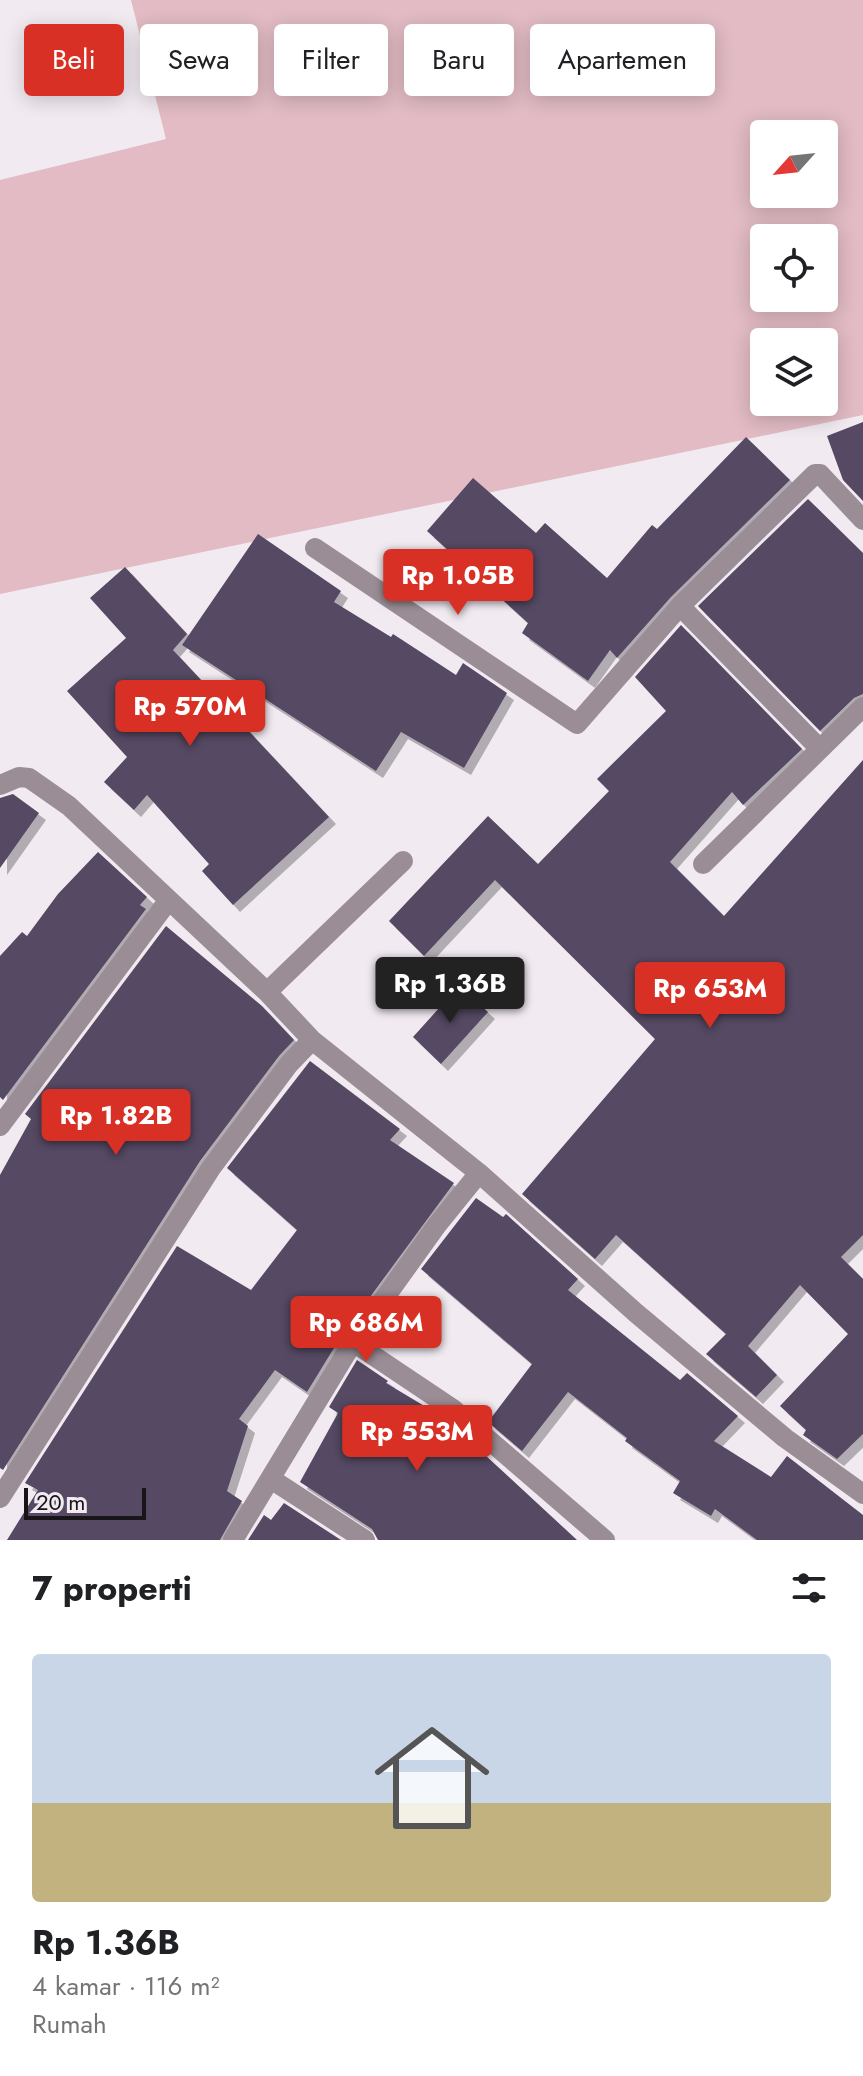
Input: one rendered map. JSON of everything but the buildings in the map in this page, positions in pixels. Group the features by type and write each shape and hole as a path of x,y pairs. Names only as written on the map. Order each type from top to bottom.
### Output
{"street":[{"path":"315,548 577,724 680,606 815,474 820,474 863,520"},
{"path":"680,606 819,748"},
{"path":"703,864 863,707"},
{"path":"0,785 19,777 29,778 69,806 267,992 312,1040 479,1173 636,1313 785,1438 863,1494"},
{"path":"267,992 403,861"},
{"path":"0,1126 168,901"},
{"path":"0,1498 211,1168 289,1064 312,1040"},
{"path":"233,1540 353,1342 437,1225 479,1173"},
{"path":"353,1342 453,1409 605,1540"},
{"path":"271,1479 365,1540"}],"shaded area":[{"path":"131,0 863,0 863,415 0,594 0,180 166,139 155,96 258,96 258,24 140,24 140,36"}]}
